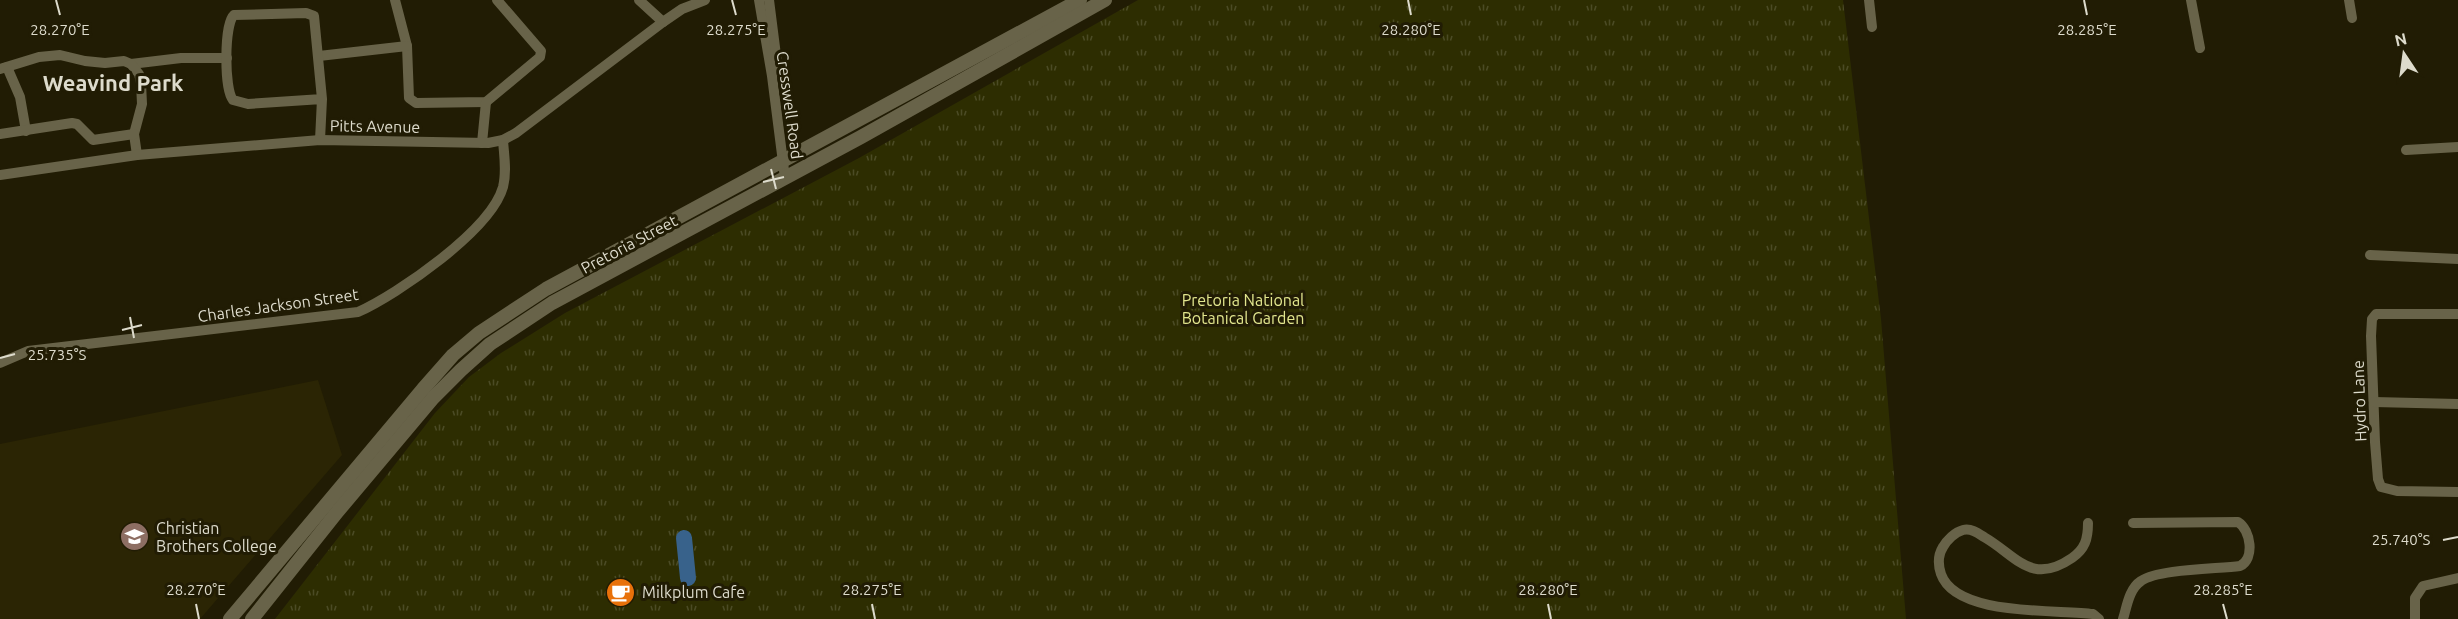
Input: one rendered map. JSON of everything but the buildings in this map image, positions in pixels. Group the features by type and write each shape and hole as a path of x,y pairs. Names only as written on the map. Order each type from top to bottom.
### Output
{"main road":[{"name":"Pretoria Street","path":"230,619 423,389 453,355 479,333 546,289 786,157 1080,0"},
{"name":"Pretoria Street","path":"252,619 338,511 433,398 490,344 552,303 789,176 1105,0"}],"street":[{"path":"395,0 407,46 408,95 416,103 486,102 541,54 538,47 497,0"},
{"path":"639,0 663,22"},
{"name":"Pitts Avenue","path":"0,175 137,155 320,140 482,143 503,140 516,133 663,22 682,9 705,0"},
{"name":"Cresswell Road","path":"759,0 789,176"},
{"name":"Cresswell Road","path":"769,0 786,157"},
{"path":"1869,0 1872,27"},
{"path":"2192,0 2200,48"},
{"path":"2349,0 2352,18"},
{"path":"320,140 322,99 315,18 312,14 306,13 234,15 227,26 228,93 237,102 248,104 322,99"},
{"path":"319,56 407,46"},
{"path":"26,131 20,97 3,68 39,57 60,55 105,63 124,61 131,64 139,74 141,83 142,104 134,134 137,155"},
{"path":"131,64 181,58 227,58"},
{"path":"482,143 486,102"},
{"path":"0,134 75,123 93,140 134,134"},
{"name":"Charles Jackson Street","path":"0,363 28,351 358,312 371,306 443,257 482,221 496,204 503,188 506,172 503,140"},
{"path":"2406,150 2458,147"},
{"path":"2370,255 2458,259"},
{"name":"Hydro Lane","path":"2458,314 2383,313 2374,315 2371,330 2378,473 2381,487 2397,491 2458,492"},
{"path":"2374,402 2458,404"},
{"path":"2123,619 2130,595 2140,582 2154,575 2240,566 2246,564 2248,558 2248,532 2238,522 2133,523"},
{"path":"2088,523 2087,540 2081,550 2062,564 2049,569 2035,570 2022,565 1992,541 1969,530 1958,532 1947,542 1940,554 1939,566 1944,579 1954,590 1977,602 2010,609 2093,614 2099,619"},
{"path":"2415,619 2415,598 2420,589 2427,584 2458,578"}],"shaded area":[{"name":"Christian Brothers College","path":"318,380 342,455 200,619 0,619 0,444"}],"green space":[{"name":"Pretoria National Botanical Garden","path":"1138,0 1843,0 1881,319 1906,619 275,619 435,413 469,377 501,353 565,313 859,158"}],"waterway":[{"path":"684,538 688,578"}],"place":[{"name":"Christian Brothers College","path":"135,537"},
{"name":"Milkplum Cafe","path":"621,592"}],"district":[{"name":"Weavind Park","path":"113,83"}]}
